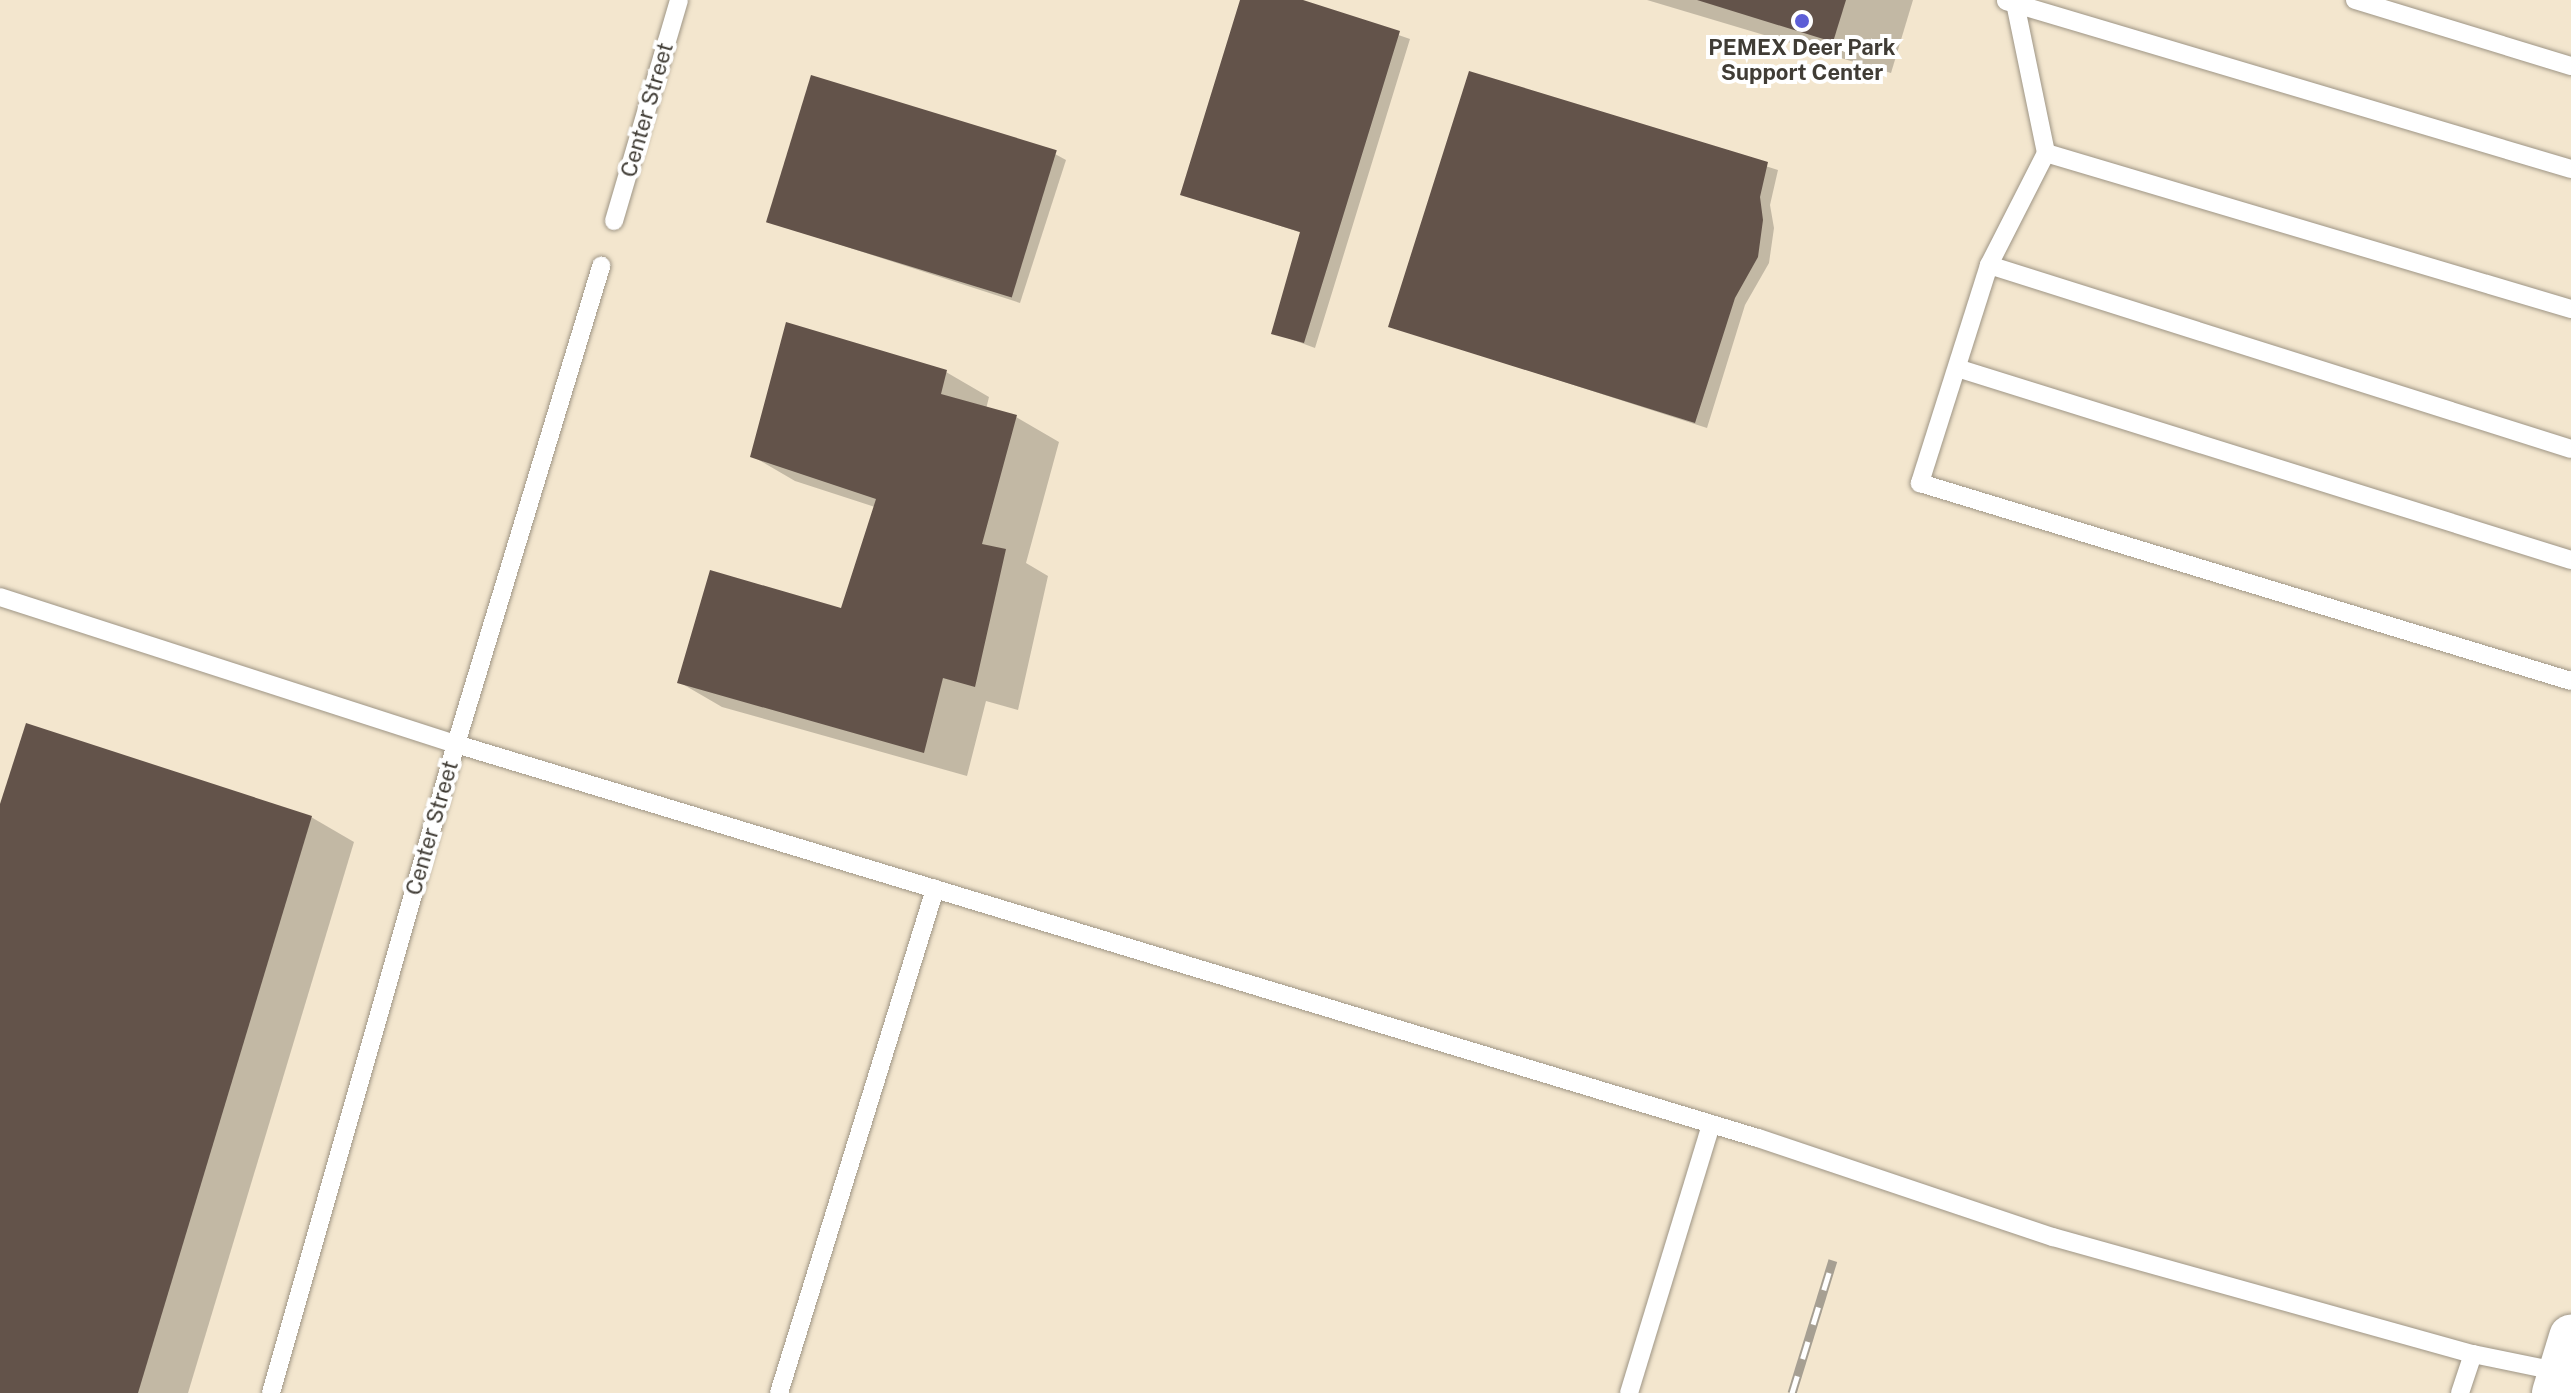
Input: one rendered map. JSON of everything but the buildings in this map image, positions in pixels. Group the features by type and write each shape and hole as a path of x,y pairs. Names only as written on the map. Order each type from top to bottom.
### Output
{"lane":[{"name":"Center Street","path":"614,221 679,0"},
{"path":"2355,0 2571,66"},
{"path":"2009,2 2046,153 1989,265 1920,483 2571,681"},
{"path":"2009,2 2571,169"},
{"path":"2046,153 2571,309"},
{"path":"1989,265 2571,449"},
{"name":"Center Street","path":"271,1393 456,744 601,266"},
{"path":"1957,368 2571,560"},
{"path":"0,597 456,744 1711,1124 2053,1237 2473,1354 2564,1369"},
{"path":"779,1393 935,889"},
{"path":"1629,1393 1711,1124"},
{"path":"2460,1393 2473,1354"}],"shaded area":[{"path":"0,0 2571,0 2571,1393 0,1393"}],"railway":[{"path":"1792,1393 1833,1260"}],"place":[{"name":"PEMEX Deer Park Support Center","path":"1802,21"}]}
